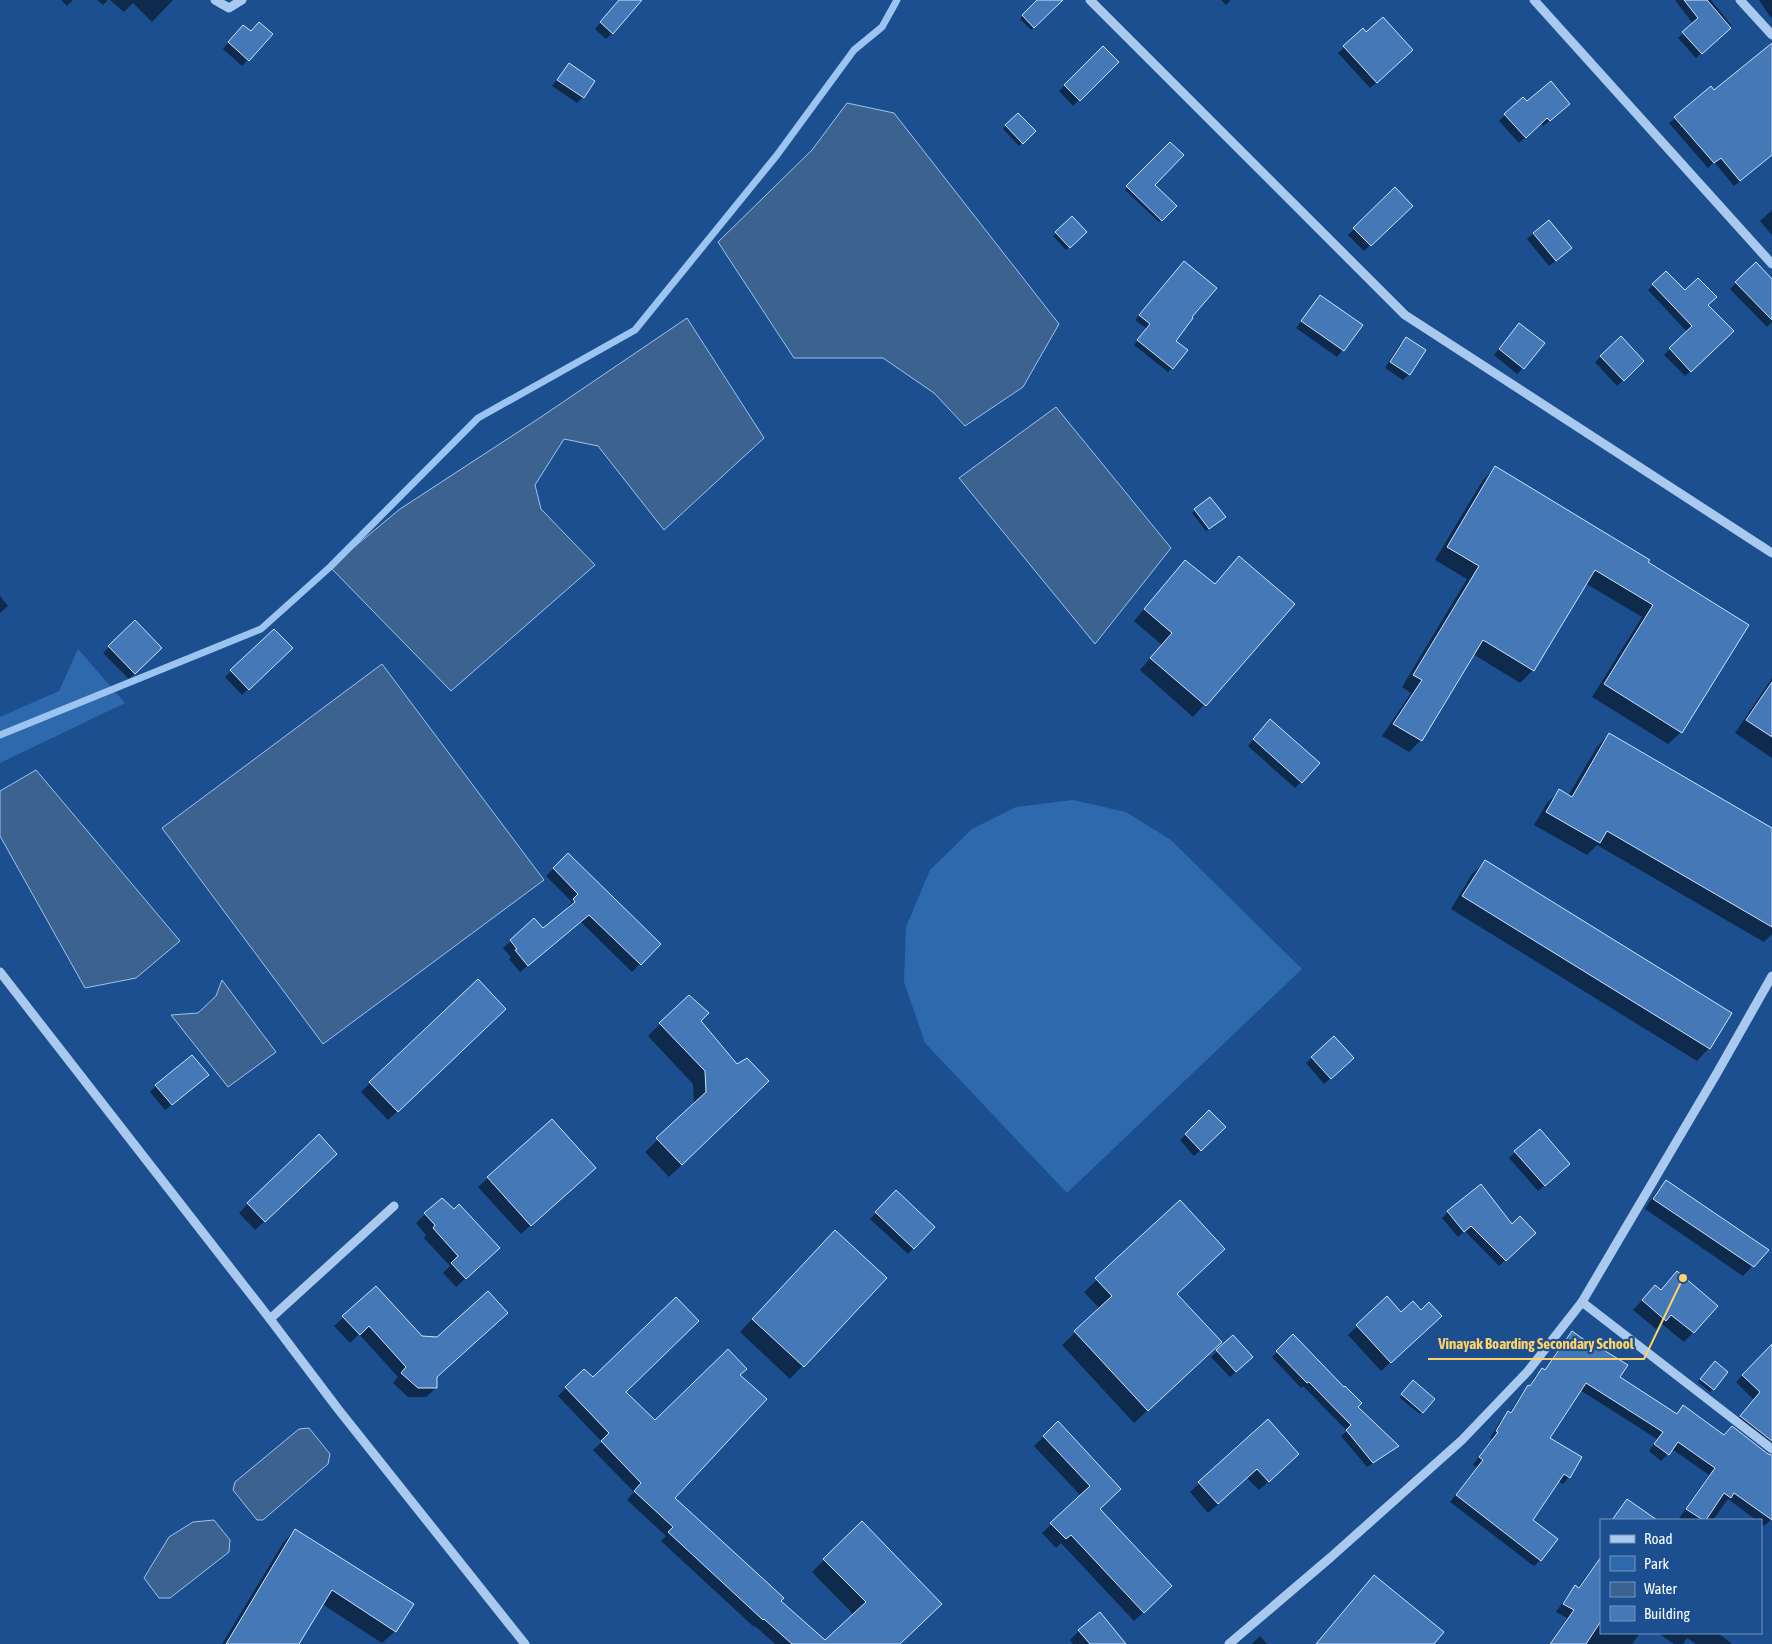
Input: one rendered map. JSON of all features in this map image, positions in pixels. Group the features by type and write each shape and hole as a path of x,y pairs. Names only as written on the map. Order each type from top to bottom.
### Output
{"street":[{"path":"215,0 229,8 242,0"},
{"path":"1090,0 1405,315 1772,553"},
{"path":"1534,0 1772,264"},
{"path":"1740,0 1772,35"},
{"path":"0,972 338,1408 525,1644"},
{"path":"1229,1644 1332,1557 1462,1440 1528,1371 1582,1302 1772,976"},
{"path":"270,1318 394,1206"},
{"path":"1582,1302 1772,1449"}],"green space":[{"path":"78,649 125,703 0,763 0,717 59,691"},
{"path":"1073,800 1126,812 1171,840 1302,969 1067,1193 925,1043 904,982 906,927 930,870 972,829 1016,807"}],"water":[{"path":"847,103 894,113 1059,324 1023,387 965,426 934,393 883,358 794,358 718,242 812,150"},
{"path":"687,318 764,438 664,530 598,446 564,439 535,485 541,509 595,565 451,691 330,567 400,509 538,419"},
{"path":"1056,407 1171,548 1095,644 959,478"},
{"path":"382,664 544,880 323,1044 162,828"},
{"path":"36,770 180,941 136,978 85,988 0,836 0,791"},
{"path":"222,980 276,1052 228,1087 171,1015 198,1013 216,996"},
{"path":"309,1428 330,1454 328,1464 263,1520 257,1520 233,1490 235,1482 299,1429"},
{"path":"214,1520 230,1540 229,1552 170,1598 159,1598 144,1578 169,1537 193,1522"}],"building":[{"path":"619,0 642,0 613,34 600,22"},
{"path":"1037,0 1063,0 1034,28 1022,15"},
{"path":"1684,0 1707,0 1731,28 1702,54 1682,32 1698,18"},
{"path":"1383,17 1413,50 1377,83 1343,46 1363,28 1366,32"},
{"path":"259,22 273,34 249,61 228,42 243,25 251,31"},
{"path":"1772,43 1772,155 1740,181 1721,158 1714,163 1674,117 1711,86 1714,90"},
{"path":"1103,46 1119,62 1080,101 1064,85"},
{"path":"569,63 595,81 584,98 557,80"},
{"path":"1551,81 1570,104 1550,121 1547,118 1526,138 1504,114 1523,97 1527,101"},
{"path":"1018,113 1036,131 1023,144 1005,125"},
{"path":"1170,142 1184,155 1155,185 1177,206 1162,221 1126,186"},
{"path":"1395,187 1413,206 1371,246 1353,228"},
{"path":"1072,216 1087,232 1070,248 1055,232"},
{"path":"1549,220 1572,248 1556,261 1533,233"},
{"path":"1184,261 1217,288 1192,317 1176,341 1188,350 1173,369 1137,340 1150,324 1139,315"},
{"path":"1756,262 1772,279 1772,320 1735,282"},
{"path":"1666,271 1685,290 1698,278 1717,297 1708,305 1734,331 1691,372 1669,348 1692,326 1652,284"},
{"path":"1320,295 1363,325 1344,351 1301,321"},
{"path":"1519,323 1545,343 1524,369 1499,349"},
{"path":"1621,336 1644,361 1624,381 1600,356"},
{"path":"1406,337 1426,350 1410,375 1390,362"},
{"path":"1495,466 1650,560 1648,562 1749,625 1682,733 1604,684 1653,605 1595,570 1534,671 1483,640 1422,741 1393,724 1422,680 1413,675 1479,566 1447,547"},
{"path":"1210,497 1226,517 1209,529 1194,509"},
{"path":"1239,556 1295,604 1206,706 1150,658 1172,633 1144,609 1185,560 1215,584"},
{"path":"135,620 162,648 135,674 108,646"},
{"path":"274,629 293,648 249,690 230,670"},
{"path":"1772,682 1772,737 1746,720"},
{"path":"1270,719 1320,763 1302,783 1253,739"},
{"path":"1609,733 1772,828 1772,927 1607,831 1600,843 1546,812 1559,789 1572,797"},
{"path":"568,853 661,944 641,965 589,915 528,966 515,950 517,949 510,940 534,918 543,928 575,902 573,899 578,894 553,868"},
{"path":"1485,860 1732,1013 1710,1049 1462,896"},
{"path":"478,979 506,1009 398,1112 369,1082"},
{"path":"689,995 709,1013 701,1021 737,1064 747,1058 769,1081 682,1165 656,1138 706,1092 705,1071 659,1023"},
{"path":"1334,1036 1354,1058 1331,1079 1311,1057"},
{"path":"192,1055 209,1075 172,1105 155,1085"},
{"path":"1209,1110 1226,1127 1201,1151 1185,1134"},
{"path":"552,1119 596,1168 531,1226 487,1177"},
{"path":"1540,1129 1570,1164 1545,1186 1514,1151"},
{"path":"319,1134 337,1154 265,1222 247,1203"},
{"path":"1666,1180 1769,1250 1754,1267 1653,1199"},
{"path":"1481,1184 1512,1224 1520,1216 1536,1233 1506,1261 1471,1226 1464,1232 1447,1211"},
{"path":"896,1190 935,1227 914,1249 875,1212"},
{"path":"442,1198 454,1209 459,1204 500,1248 466,1279 451,1263 458,1256 433,1228 435,1225 424,1213"},
{"path":"1180,1200 1225,1249 1177,1294 1222,1342 1148,1411 1074,1331 1112,1296 1095,1278"},
{"path":"835,1230 887,1278 804,1367 752,1319"},
{"path":"1677,1271 1718,1306 1694,1333 1671,1315 1666,1321 1642,1300 1655,1285 1661,1290"},
{"path":"376,1286 422,1336 437,1337 488,1291 508,1313 437,1377 437,1388 418,1388 401,1373 406,1367 369,1326 360,1335 342,1316"},
{"path":"1387,1296 1401,1312 1413,1301 1421,1310 1429,1302 1442,1316 1391,1363 1356,1325"},
{"path":"676,1297 699,1321 626,1392 655,1420 728,1349 747,1369 740,1375 767,1399 675,1498 784,1598 781,1601 825,1640 866,1602 823,1559 862,1521 942,1604 900,1644 792,1644 763,1620 668,1532 673,1527 634,1491 641,1483 601,1441 609,1433 565,1387 584,1369 593,1377"},
{"path":"1572,1331 1593,1346 1594,1344 1628,1365 1620,1377 1677,1414 1683,1405 1724,1435 1732,1426 1768,1454 1772,1455 1772,1520 1734,1493 1731,1498 1724,1493 1707,1519 1701,1519 1686,1509 1715,1468 1678,1442 1669,1455 1654,1444 1663,1432 1586,1383 1550,1438 1582,1457 1570,1478 1564,1474 1533,1520 1558,1539 1541,1561 1456,1495 1483,1460 1479,1457 1498,1432 1496,1431 1508,1411 1511,1413 1528,1385 1530,1386 1542,1368 1545,1370"},
{"path":"1293,1334 1362,1403 1358,1407 1399,1446 1373,1463 1346,1430 1351,1425 1276,1351"},
{"path":"1233,1335 1253,1357 1236,1372 1216,1350"},
{"path":"1772,1344 1772,1441 1740,1416 1760,1392 1742,1375"},
{"path":"1715,1361 1728,1372 1714,1390 1700,1379"},
{"path":"1413,1380 1435,1399 1423,1413 1401,1394"},
{"path":"1268,1419 1299,1454 1269,1482 1257,1469 1218,1504 1198,1482"},
{"path":"1058,1421 1121,1489 1100,1509 1172,1586 1144,1613 1071,1535 1066,1539 1050,1523 1090,1486 1043,1436"},
{"path":"1627,1499 1656,1519 1613,1519"},
{"path":"295,1529 414,1604 396,1632 332,1590 299,1644 226,1644"},
{"path":"1600,1558 1600,1623 1586,1644 1550,1644 1574,1610 1563,1604 1575,1585 1579,1588"},
{"path":"1374,1575 1444,1632 1434,1644 1316,1644"},
{"path":"1100,1612 1126,1644 1090,1644 1078,1630"}],"waterway":[{"path":"0,735 261,629 330,567 478,418 635,330 777,155 854,50 882,27 897,0"}],"place":[{"name":"Vinayak Boarding Secondary School","path":"1683,1278"}]}
